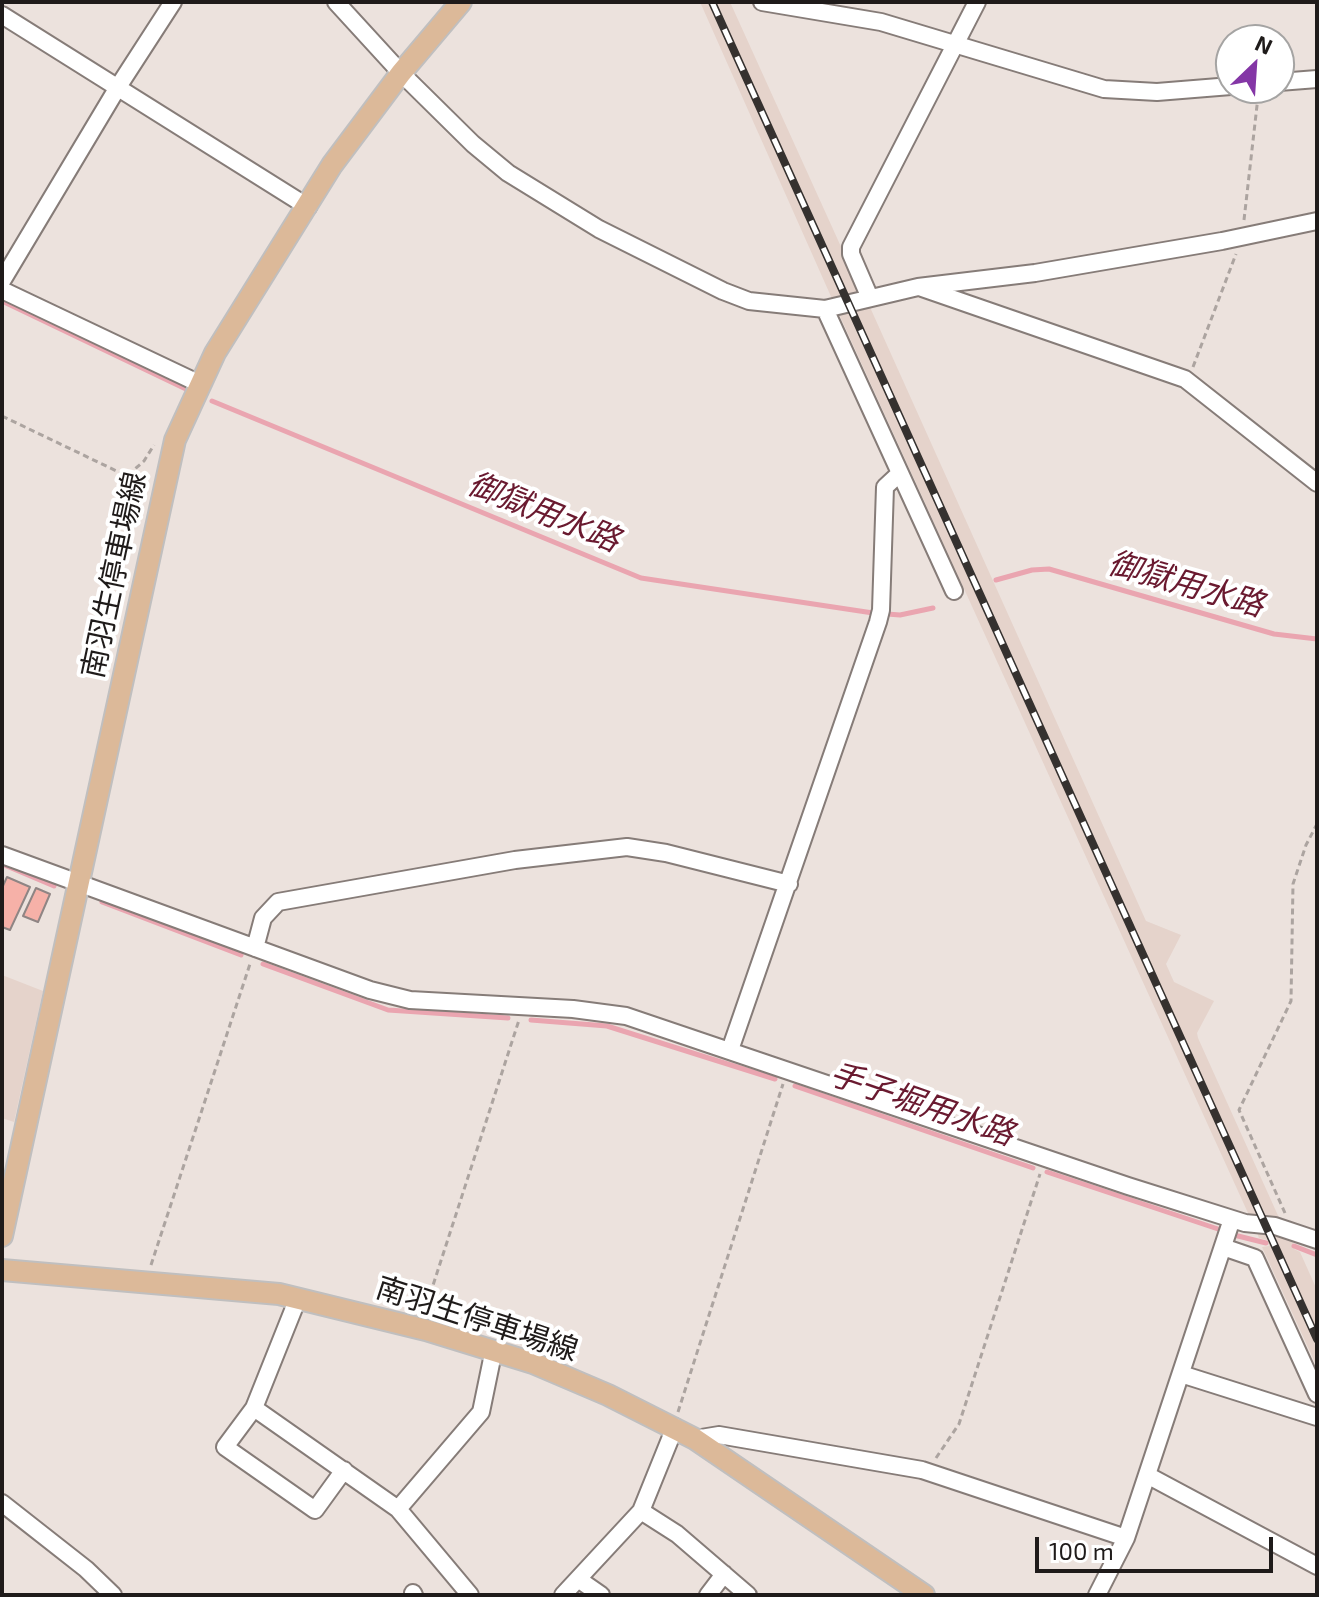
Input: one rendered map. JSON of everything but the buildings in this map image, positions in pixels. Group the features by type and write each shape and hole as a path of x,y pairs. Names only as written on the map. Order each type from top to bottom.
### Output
{"main road":[{"name":"南羽生停車場線","path":"2,1236 8,1180 78,884 175,440 222,342 332,165 401,73 461,2"},
{"name":"南羽生停車場線","path":"2,1270 279,1294 494,1349 562,1375 675,1427 924,1595"}],"street":[{"path":"2,281 118,87 173,2"},
{"path":"336,2 401,73 473,144 538,195 599,229 749,301 825,309 918,287 1035,273 1317,221"},
{"path":"762,2 881,22 1104,89 1157,92 1215,87"},
{"path":"870,298 851,254 851,247 977,2"},
{"path":"2,15 308,207"},
{"path":"1295,81 1317,79"},
{"path":"918,287 1188,382 1317,483"},
{"path":"2,290 200,384"},
{"path":"825,309 954,591"},
{"path":"730,1050 878,622 885,487 899,474"},
{"path":"255,948 263,918 278,902 515,860 627,847 666,853 789,884"},
{"path":"2,855 370,990 401,999 573,1009 626,1016 1232,1219 1275,1226 1317,1240"},
{"path":"1098,1595 1126,1538 1232,1219"},
{"path":"1223,1247 1255,1258 1317,1394"},
{"path":"298,1298 254,1408 225,1447 315,1510 344,1470"},
{"path":"398,1509 481,1412 494,1349"},
{"path":"1181,1374 1317,1417"},
{"path":"254,1408 398,1509 470,1595"},
{"path":"563,1595 641,1511 675,1427"},
{"path":"695,1439 719,1435 932,1473 1126,1538"},
{"path":"1147,1475 1317,1566"},
{"path":"2,1503 86,1569 113,1595"},
{"path":"641,1511 677,1534 748,1595"},
{"path":"708,1595 724,1574"},
{"path":"578,1579 601,1595"}],"path":[{"path":"1188,382 1242,237 1257,104"},
{"path":"2,416 127,476 144,461 156,443 175,440"},
{"path":"1293,1232 1239,1110 1291,1001 1293,884 1306,845 1317,824"},
{"path":"145,1283 255,948"},
{"path":"421,1328 519,1022 521,1007"},
{"path":"675,1427 787,1070"},
{"path":"932,1473 939,1451 959,1424 1045,1158"}],"shaded area":[{"path":"700,2 730,2 862,293 833,301"},
{"path":"869,305 1146,921 1181,935 1166,964 1174,982 1214,1001 1197,1033 1198,1038 1280,1220 1248,1213 839,314"},
{"path":"2,975 43,991 14,1122 2,1118"},
{"path":"1262,1231 1292,1238 1294,1249 1300,1252 1317,1290 1317,1367 1262,1247 1269,1246 1267,1240 1259,1238 1257,1233"}],"waterway":[{"name":"御獄用水路","path":"2,301 188,390"},
{"name":"御獄用水路","path":"212,401 641,578 873,613"},
{"name":"御獄用水路","path":"996,580 1032,570 1049,569 1274,634 1317,639"},
{"name":"御獄用水路","path":"887,614 900,615 933,608"},
{"name":"手子堀用水路","path":"2,864 54,886"},
{"name":"手子堀用水路","path":"102,902 241,955"},
{"name":"手子堀用水路","path":"263,964 388,1010 508,1018"},
{"name":"手子堀用水路","path":"531,1020 607,1026 775,1079"},
{"name":"手子堀用水路","path":"795,1086 1033,1168"},
{"name":"手子堀用水路","path":"1047,1172 1218,1229"},
{"name":"手子堀用水路","path":"1234,1235 1266,1243"},
{"name":"手子堀用水路","path":"1294,1246 1317,1255"}],"railway":[{"path":"712,2 1317,1339"}]}
